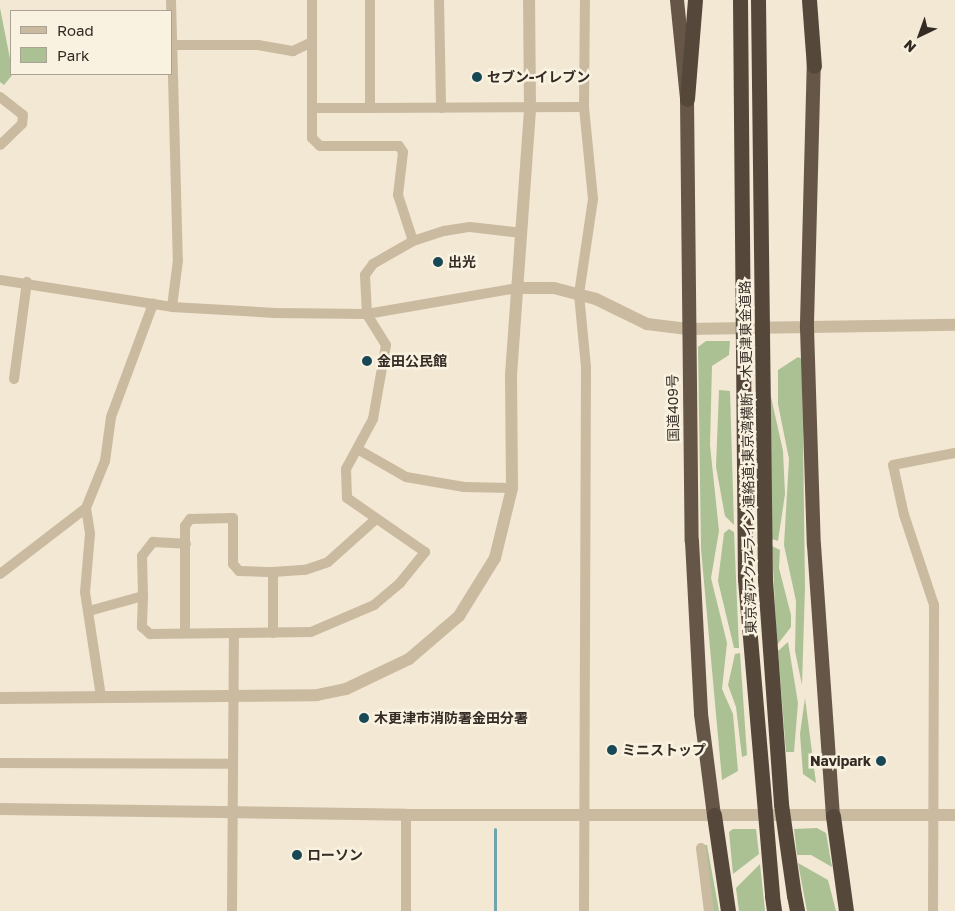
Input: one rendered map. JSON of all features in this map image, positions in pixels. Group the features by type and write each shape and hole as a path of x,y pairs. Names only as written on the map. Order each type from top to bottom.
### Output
{"highway":[{"name":"国道409号","path":"677,0 687,99 688,329 701,714 714,815"},
{"path":"687,99 695,0"},
{"name":"東京湾アクアライン連絡道;東京湾横断・木更津東金道路","path":"740,0 745,579 774,911"},
{"name":"東京湾アクアライン連絡道;東京湾横断・木更津東金道路","path":"758,0 766,580 781,804 797,911"},
{"path":"809,0 814,66"},
{"path":"816,0 807,328 814,545 833,816 846,911"},
{"path":"714,815 728,911"}],"street":[{"path":"312,0 312,138 320,146 399,146 403,152 398,195 413,241"},
{"path":"370,0 370,108"},
{"path":"439,0 441,108"},
{"path":"0,698 286,698 346,689 409,659 434,642 460,616 495,558 512,488 517,288 530,108 528,0"},
{"path":"584,911 586,367 579,294 593,199 584,107 585,0"},
{"path":"172,16 178,260 172,306"},
{"path":"173,45 258,45 293,51 312,42"},
{"path":"0,97 22,115 22,124 0,145"},
{"path":"312,108 584,107"},
{"path":"186,544 153,542 142,556 142,626 146,630 234,635 311,632 341,622 374,605 400,583 425,552 347,498 346,469 359,450 373,419 386,345 367,314 365,275 373,264 413,241 470,227 522,233"},
{"path":"0,280 27,282 172,306 367,314 517,288 554,288 579,294 647,324 688,329 807,328 877,324 955,325"},
{"path":"14,379 27,282"},
{"path":"101,697 89,611 86,508 105,461 111,417 154,304"},
{"path":"359,450 406,477 464,487 512,488"},
{"path":"933,911 934,605 904,515 894,465 955,453"},
{"path":"0,574 86,508"},
{"path":"185,631 185,526 190,520 233,518 233,564 239,571 273,572 306,570 328,562 376,519"},
{"path":"273,572 273,633"},
{"path":"89,611 143,596"},
{"path":"232,911 233,764 231,699 234,635"},
{"path":"0,763 233,764"},
{"path":"0,809 406,815 955,815"},
{"path":"406,815 406,911"},
{"path":"701,848 709,911"}],"green space":[{"path":"0,8 10,59 10,75 12,75 4,85 0,82"},
{"path":"706,341 730,341 729,355 712,366 710,445 719,531 711,578 727,643 722,689 733,714 738,771 722,780 701,549 698,347"},
{"path":"798,357 802,359 805,587 802,685 795,651 796,601 784,545 789,459 778,404 778,370"},
{"path":"769,388 783,451 785,494 778,541 772,539"},
{"path":"719,390 730,391 734,525 725,516 716,467"},
{"path":"729,529 734,532 739,648 734,648 718,581 724,533"},
{"path":"772,546 780,550 779,568 791,615 791,627 777,645"},
{"path":"788,642 798,703 794,752 786,752 778,651"},
{"path":"740,653 747,755 742,757 736,707 728,685 735,654"},
{"path":"805,698 816,783 803,774 800,734"},
{"path":"817,828 826,833 832,867 811,855 797,855 794,829"},
{"path":"733,829 756,829 759,854 733,874 729,832"},
{"path":"703,845 707,845 719,911 711,911"},
{"path":"798,863 828,880 836,911 807,911"},
{"path":"760,864 765,911 739,911 736,888"}],"waterway":[{"path":"495,829 495,911"}],"place":[{"name":"セブン-イレブン","path":"477,77"},
{"name":"出光","path":"438,262"},
{"name":"金田公民館","path":"367,361"},
{"name":"木更津市消防署金田分署","path":"364,718"},
{"name":"ミニストップ","path":"612,750"},
{"name":"Navipark","path":"881,761"},
{"name":"ローソン","path":"297,855"}]}
